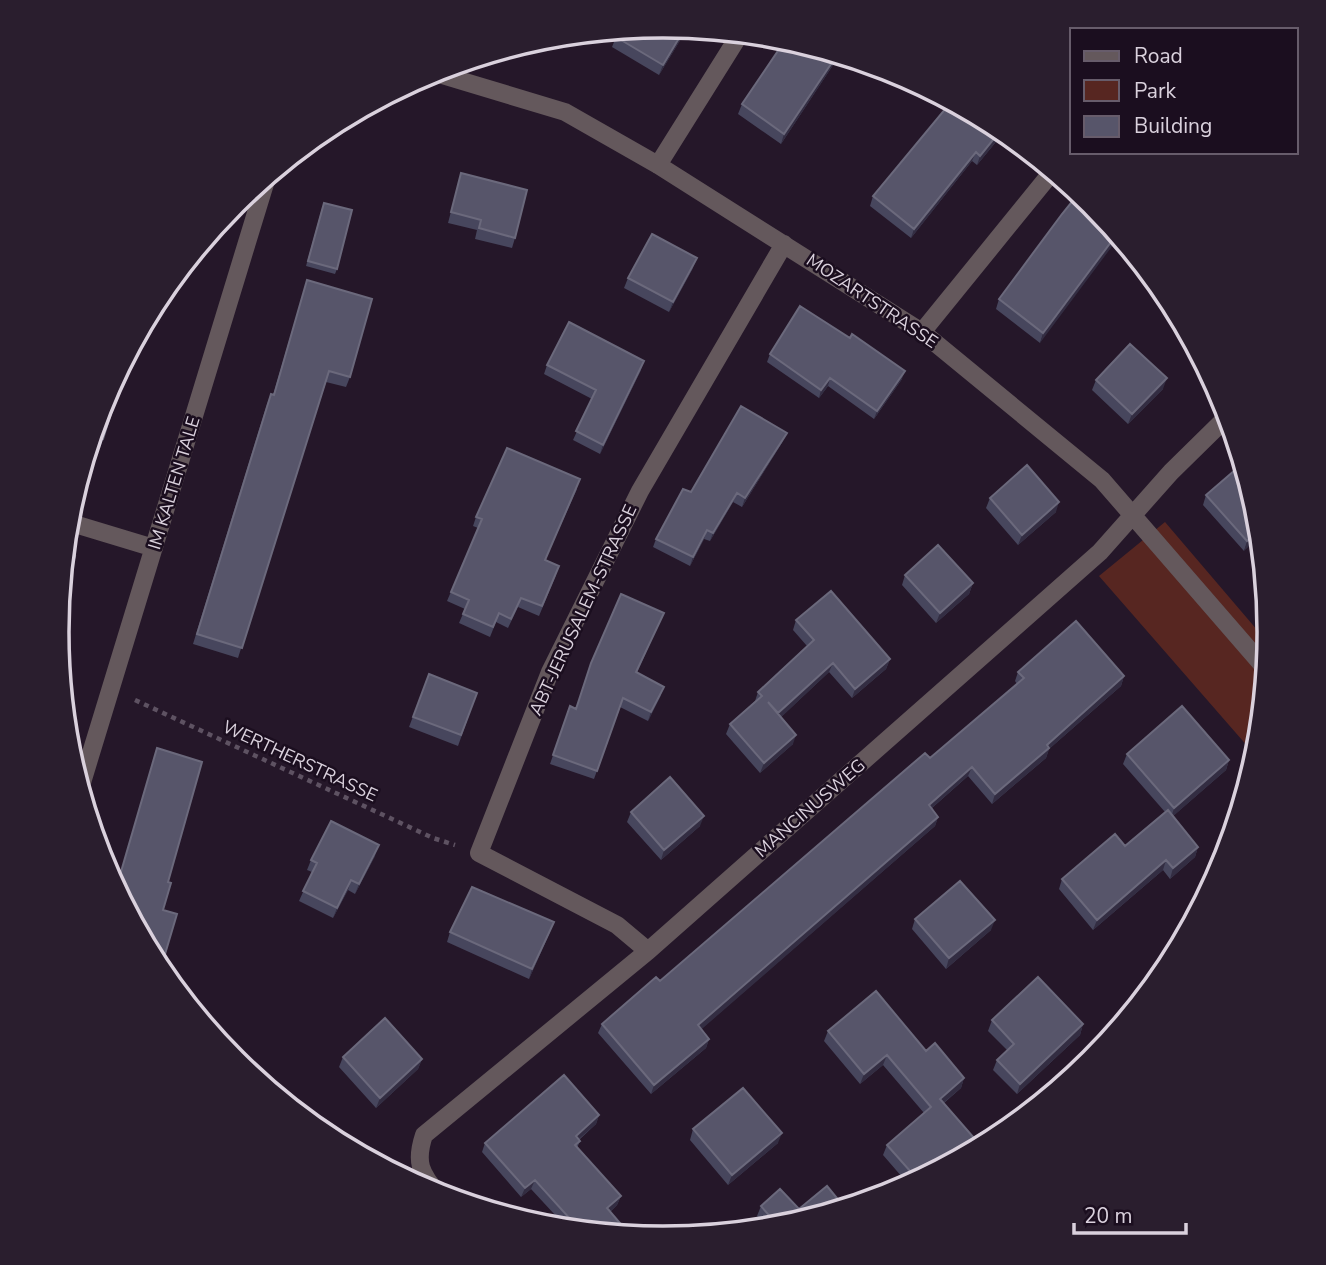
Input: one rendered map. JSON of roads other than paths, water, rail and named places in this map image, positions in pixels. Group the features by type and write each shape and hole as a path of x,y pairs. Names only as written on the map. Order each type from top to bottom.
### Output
{"street":[{"path":"658,165 734,43"},
{"name":"MOZARTSTRASSE","path":"452,78 565,111 658,165 922,332 1102,480 1256,658"},
{"path":"922,332 1046,179"},
{"name":"IM KALTEN TALE","path":"85,771 262,195"},
{"name":"ABT-JERUSALEM-STRASSE","path":"648,951 617,925 479,853 562,648 640,491 784,244"},
{"name":"MANCINUSWEG","path":"425,1176 417,1157 424,1135 648,951 1090,561 1135,516 1171,472 1219,425"},
{"path":"79,525 154,548"}]}
